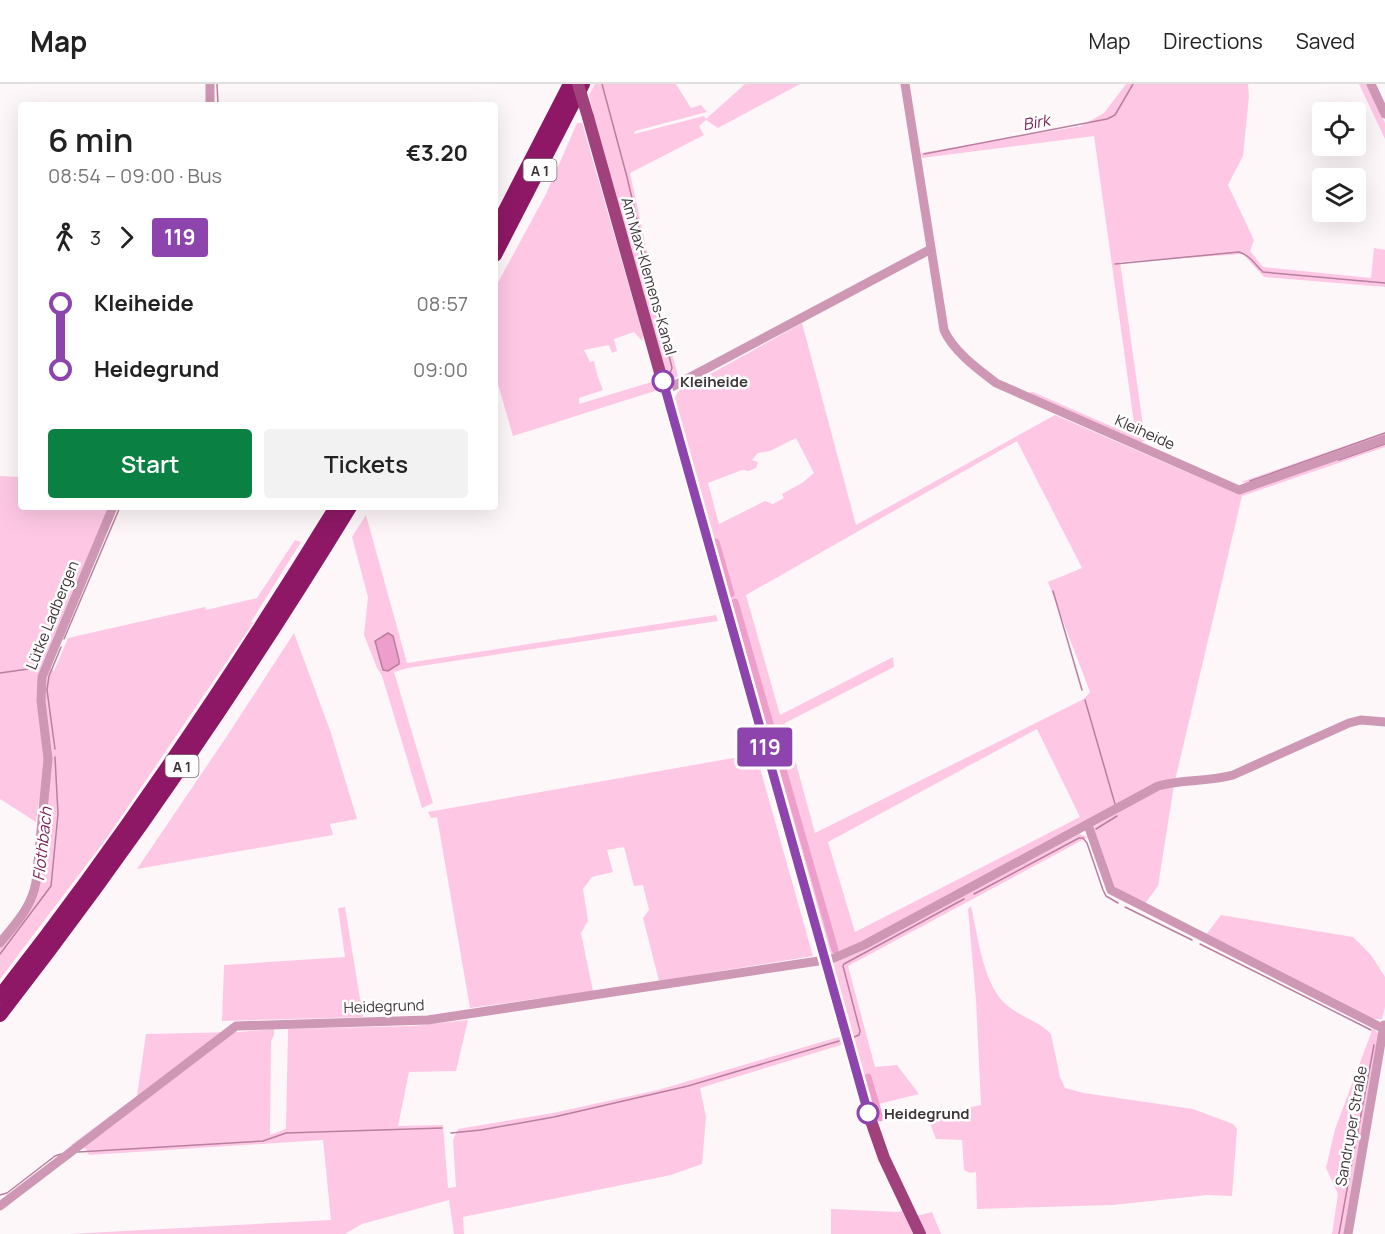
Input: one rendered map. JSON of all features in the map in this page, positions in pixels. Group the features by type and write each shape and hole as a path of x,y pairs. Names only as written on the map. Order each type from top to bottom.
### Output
{"highway":[{"name":"A 1","path":"498,224 570,84"},
{"name":"A 1","path":"498,249 583,84"},
{"name":"A 1","path":"0,996 170,764 260,629 334,510"},
{"name":"A 1","path":"0,1016 173,779 259,651 348,510"}],"main road":[{"name":"Am Max-Klemens-Kanal","path":"578,84 875,1135 920,1234"}],"street":[{"path":"210,84 210,102"},
{"name":"Kleiheide","path":"905,84 946,334 956,348 996,383 1239,490 1385,439"},
{"path":"1371,84 1385,114"},
{"path":"666,390 931,249"},
{"name":"Lütke Ladbergen","path":"0,943 32,899 36,882 48,752 41,700 42,677 112,510"},
{"name":"Heidegrund","path":"0,1206 236,1026 428,1020 825,961 864,945 1158,786 1175,781 1233,775 1349,723 1361,720 1385,722"},
{"path":"1088,825 1111,890 1384,1026"},
{"name":"Sandruper Straße","path":"1348,1234 1384,1026"}],"shaded area":[{"path":"595,84 676,84 691,108 701,105 707,112 635,131 634,134 704,116 706,119 745,84 800,84 718,128 706,120 699,126 704,135 630,173 656,292 678,376 672,379 666,376 597,131 589,95"},
{"path":"1126,84 1248,84 1249,96 1243,156 1228,185 1254,240 1250,251 1263,267 1371,278 1374,248 1385,250 1385,287 1264,277 1243,254 1120,262 1145,440 1141,443 1027,393 1033,392 1136,437 1094,136 922,158 921,153 1081,126 1104,113"},
{"path":"1359,84 1367,84 1385,123 1385,139"},
{"path":"577,123 582,123 643,335 642,341 634,332 614,339 617,351 612,353 609,345 584,350 590,362 594,361 603,390 579,398 579,404 655,381 658,390 513,436 498,384 498,282 546,194"},
{"path":"802,323 856,525 1055,415 1235,493 1385,442 1385,447 1242,496 1174,785 1158,886 1144,905 1115,887 1093,827 1119,812 1117,805 855,945 832,955 827,951 674,402 679,391","holes":["796,438 814,473 782,494 784,498 773,504 765,501 719,524 708,483 742,470 749,471 756,468 758,462 752,460 758,453 770,451","1017,441 1082,568 1048,582 1090,692 1084,699 815,833 785,723 894,667 893,657 780,715 746,595","1037,729 1080,817 855,932 828,842"]},
{"path":"1385,432 1385,435 1248,483 1241,482"},
{"path":"0,476 18,477 18,510 109,510 42,668 45,741 41,801 39,800 36,822 0,799"},
{"path":"366,515 407,663 716,615 718,621 394,672 433,803 422,808 382,676 364,635 368,597 352,537"},
{"path":"295,540 301,542 251,622 253,623 106,839 0,979 0,945 29,909 49,770 42,693 48,665 54,671 68,638 205,607 206,610 257,598"},
{"path":"294,633 331,733 357,819 330,824 333,835 137,869 225,739"},
{"path":"388,633 393,636 399,664 388,671 383,670 375,641"},
{"path":"756,754 813,956 659,981 643,918 649,910 643,885 634,886 624,847 607,850 613,872 592,877 583,889 588,921 581,933 593,991 470,1008 437,817 431,818 428,812"},
{"path":"1079,834 1088,837 848,966 875,1067 897,1065 919,1094 871,1106 833,964"},
{"path":"971,906 983,960 993,986 1008,1006 1051,1034 1060,1077 1065,1088 1084,1093 1193,1109 1233,1124 1237,1129 1232,1196 1208,1195 1113,1205 977,1209 976,1172 970,1173 964,1170 962,1140 936,1139 927,1116 981,1105 976,1000 968,909"},
{"path":"345,907 363,1017 222,1021 224,965 345,957 338,908"},
{"path":"1221,915 1353,937 1371,955 1385,977 1385,1007 1382,1019 1371,1019 1205,936"},
{"path":"468,1020 456,1071 409,1072 398,1126 443,1125 448,1188 456,1187 453,1140 458,1129 553,1113 658,1090 842,1036 844,1044 700,1088 706,1117 702,1164 671,1175 463,1217 464,1234 454,1234 449,1200 362,1224 345,1234 69,1234 331,1220 323,1140 89,1155 86,1149 71,1145 137,1096 146,1034 274,1029 271,1041 270,1135 286,1129 288,1029 413,1026"},
{"path":"1373,1028 1379,1034 1344,1234 1332,1234 1338,1194 1326,1168 1335,1129"},
{"path":"831,1209 898,1212 904,1210 913,1234 831,1234"},
{"path":"932,1212 941,1234 925,1234 916,1216"}],"waterway":[{"name":"Flothbach","path":"217,84 218,102"},
{"path":"602,84 627,177 672,368 670,373"},
{"name":"Birk","path":"924,154 1107,119 1115,115 1133,84"},
{"path":"1115,264 1239,252 1263,272 1385,283"},
{"path":"1250,481 1385,433"},
{"path":"1339,460 1385,444"},
{"name":"Flothbach","path":"64,639 119,510"},
{"path":"716,542 731,594"},
{"path":"1053,591 1082,690"},
{"path":"735,602 835,950"},
{"name":"Flothbach","path":"55,749 47,690 49,676 61,647"},
{"path":"0,673 35,668"},
{"path":"1085,700 1115,804"},
{"name":"Flothbach","path":"0,954 51,886 58,814 55,757"},
{"path":"1096,829 1117,816"},
{"path":"974,894 1079,838 1083,838 1087,843 1106,896 1118,903"},
{"path":"854,1037 859,1035 860,1031 844,964 964,899"},
{"path":"1125,907 1192,940"},
{"path":"1200,944 1371,1030"},
{"path":"451,1133 554,1117 688,1086 839,1041"},
{"path":"1357,1136 1374,1045"},
{"path":"868,1077 880,1118"},
{"path":"78,1152 263,1141 286,1133 442,1128"},
{"path":"1339,1234 1355,1145"},
{"path":"0,1195 7,1193 55,1156 61,1154"}],"bus line":[{"name":"119","path":"663,381 868,1113"}],"place":[{"name":"Kleiheide","path":"663,381"},
{"name":"Heidegrund","path":"868,1113"}]}
